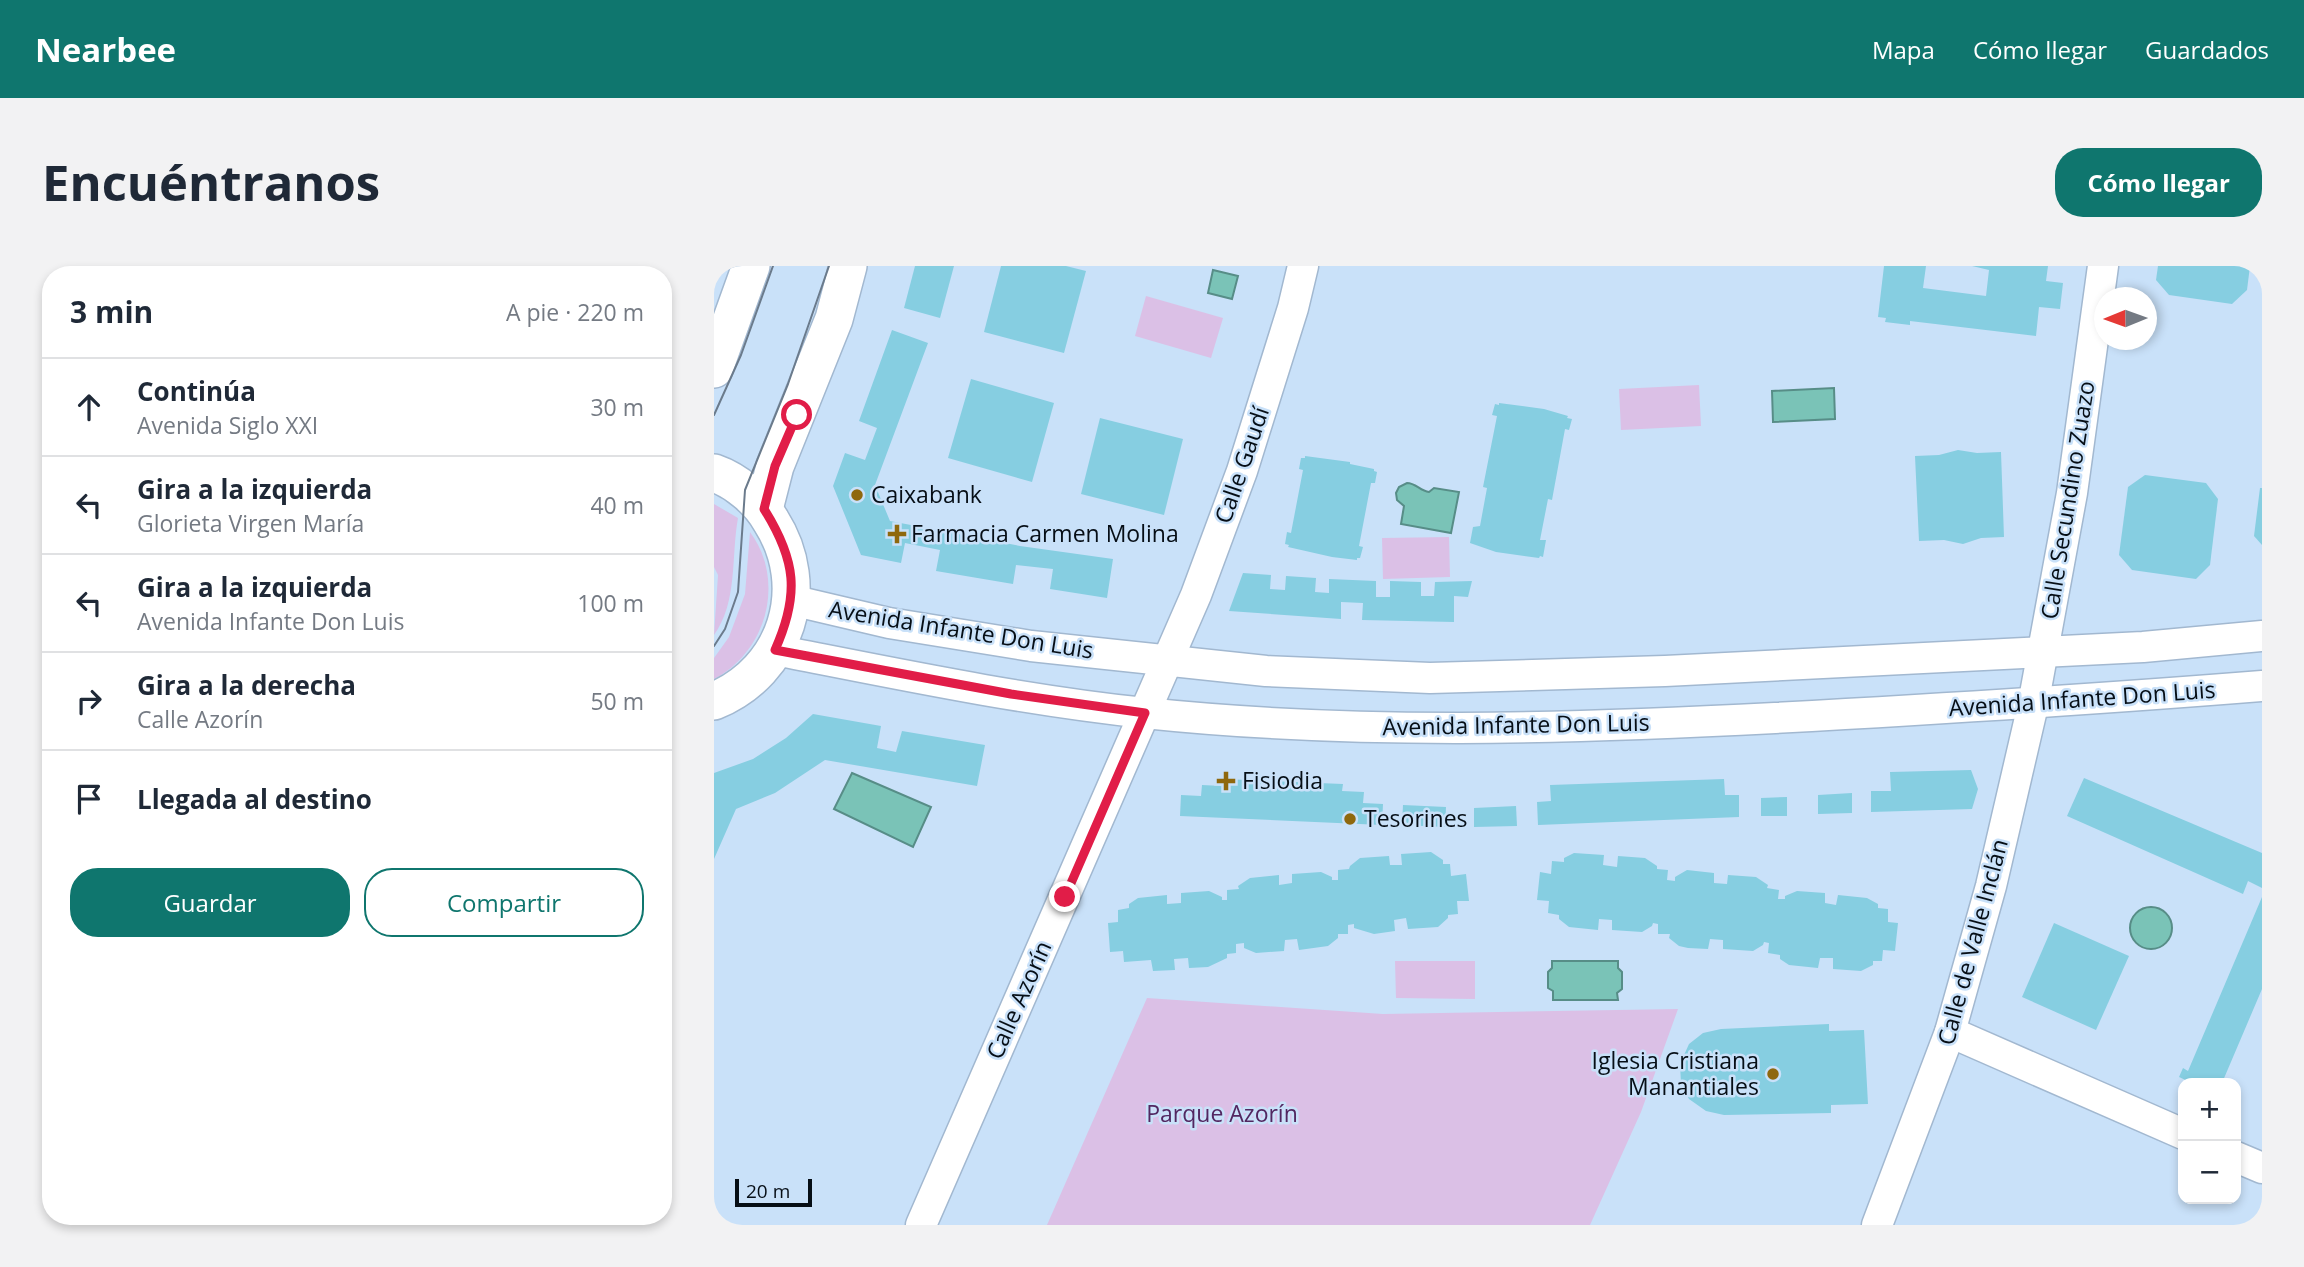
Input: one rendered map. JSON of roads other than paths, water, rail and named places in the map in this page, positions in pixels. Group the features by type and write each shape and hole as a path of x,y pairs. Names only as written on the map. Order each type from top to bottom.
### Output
{"street":[{"path":"714,369 751,266"},
{"path":"764,509 775,466 834,319 848,266"},
{"name":"Calle Gaudí","path":"1167,660 1196,595 1242,471 1293,308 1303,266"},
{"name":"Calle Secundino Zuazo","path":"2043,651 2072,493 2103,266"},
{"path":"714,473 745,490 764,509 781,537 790,568 791,600 786,626 775,650 756,675 730,694 714,701"},
{"name":"Avenida Infante Don Luis","path":"791,600 889,622 1031,646 1266,671 1430,678 1665,671 2143,646 2262,636"},
{"name":"Avenida Infante Don Luis","path":"775,650 1011,694 1145,713 1429,729 1669,723 2033,705 2262,687"},
{"name":"Calle de Valle Inclán","path":"1877,1225 1950,1032 1991,886 2043,651"},
{"name":"Calle Azorín","path":"921,1225 1167,660"},
{"path":"1950,1032 2178,1132"},
{"path":"2241,1159 2262,1168"}],"tram line":[{"path":"714,415 741,355 773,266"},
{"path":"714,646 725,629 738,592 745,490 788,384 829,266"}],"place":[{"name":"Caixabank","path":"857,495"},
{"name":"Farmacia Carmen Molina","path":"897,534"},
{"name":"Fisiodia","path":"1226,781"},
{"name":"Tesorines","path":"1350,819"},
{"name":"Iglesia Cristiana Manantiales","path":"1773,1074"}],"park label":[{"name":"Parque Azorín","path":"1222,1114"}]}
